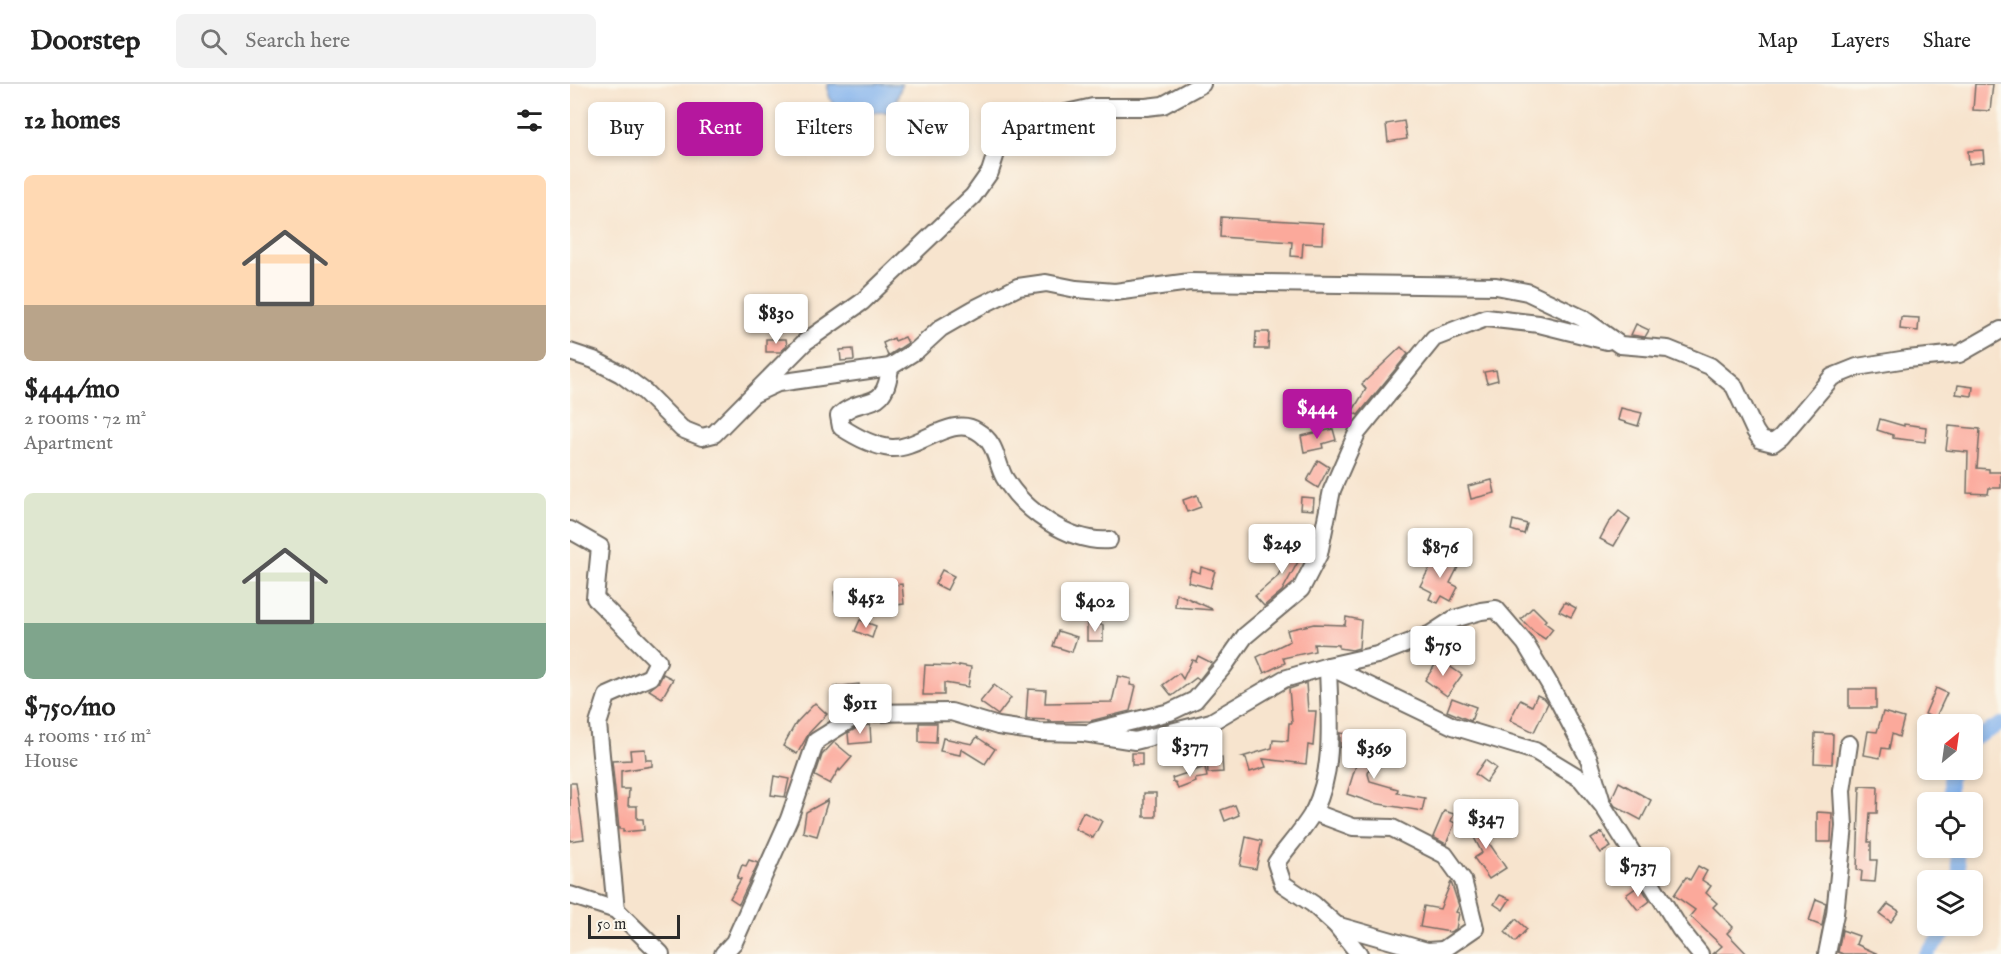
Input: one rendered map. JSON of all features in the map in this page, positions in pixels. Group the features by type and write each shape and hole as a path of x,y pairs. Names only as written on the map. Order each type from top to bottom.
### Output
{"street":[{"path":"570,352 594,360 621,374 645,392 682,429 702,437 714,434 805,342 862,302 973,196 990,172 997,150 1008,131 1029,117 1062,114 1093,107 1163,105 1202,84"},
{"path":"754,394 778,383 890,367 917,350 941,328 974,309 1018,287 1046,283 1076,289 1115,292 1190,282 1496,286 1527,292 1582,318 1620,345"},
{"path":"1084,733 1170,712 1195,700 1224,666 1245,636 1301,589 1319,554 1332,490 1357,433 1434,338 1486,318 1539,324 1620,345 1668,349 1710,366 1734,386 1761,440 1773,443 1781,437 1832,377 1857,367 1959,354 2001,330"},
{"path":"890,367 889,381 884,393 871,403 844,410 838,416 841,427 861,440 893,448 953,427 968,425 980,432 996,450 1004,476 1032,511 1068,533 1102,541 1109,540"},
{"path":"570,530 600,547 595,598 658,661 650,677 607,696 598,724 616,910"},
{"path":"723,954 734,942 789,819 816,741 861,713 951,712 998,726 1039,732 1084,733 1135,741 1211,722 1284,679 1377,655 1431,634 1454,619 1496,609 1525,643 1550,685 1589,759 1604,806"},
{"path":"1328,666 1453,726 1535,751 1581,779 1604,806 1680,929 1700,954"},
{"path":"1328,666 1327,776 1313,812 1276,863 1283,884 1313,904 1336,925 1359,954"},
{"path":"1827,954 1835,914 1844,826 1842,791 1850,744"},
{"path":"1313,812 1353,827 1392,828 1445,855 1463,880 1475,928 1443,952 1427,951 1336,925"},
{"path":"570,895 616,910 661,954"}],"water":[{"path":"828,84 902,84 896,102 886,102 886,112 874,113 874,102 832,102"}],"building":[{"path":"1975,84 1993,84 1990,111 1973,110"},
{"path":"1404,121 1407,139 1388,142 1386,124"},
{"path":"1983,150 1984,162 1969,164 1968,151"},
{"path":"1221,217 1323,223 1322,244 1303,243 1302,257 1291,256 1292,242 1220,237"},
{"path":"1901,317 1919,318 1918,331 1900,329"},
{"path":"1636,324 1649,330 1645,337 1631,335"},
{"path":"1256,332 1269,332 1268,349 1255,349"},
{"path":"905,337 908,343 888,356 883,343 894,338 895,341"},
{"path":"766,339 786,339 787,346 780,352 766,352"},
{"path":"1401,347 1408,354 1358,415 1352,412 1366,389 1362,384"},
{"path":"853,349 854,360 841,361 840,350"},
{"path":"1496,370 1498,380 1487,383 1484,372"},
{"path":"1958,385 1973,387 1972,396 1956,394"},
{"path":"1621,408 1642,413 1638,426 1618,420"},
{"path":"1880,419 1904,426 1904,424 1926,427 1925,442 1893,438 1893,435 1877,430"},
{"path":"1949,426 1980,429 1977,468 1989,469 1989,472 2001,472 2001,488 1989,488 1988,494 1967,493 1968,452 1946,450"},
{"path":"1333,429 1336,440 1322,444 1323,448 1304,452 1301,436"},
{"path":"1318,460 1329,467 1318,488 1307,481"},
{"path":"1492,480 1495,493 1471,499 1468,486"},
{"path":"1197,495 1201,507 1187,512 1183,500"},
{"path":"1301,497 1314,498 1313,510 1300,509"},
{"path":"1619,511 1630,519 1614,546 1600,539 1608,524"},
{"path":"1513,520 1527,524 1524,534 1511,530"},
{"path":"1304,537 1309,545 1294,555 1300,558 1282,591 1264,606 1255,596 1277,577 1297,541"},
{"path":"1430,553 1458,567 1450,583 1458,587 1451,601 1442,596 1438,603 1429,599 1432,592 1420,586 1431,565 1425,562"},
{"path":"1201,567 1215,571 1210,588 1188,582 1191,570 1200,573"},
{"path":"942,570 954,576 947,590 935,584"},
{"path":"902,584 904,604 837,612 834,592"},
{"path":"1176,593 1212,609 1212,610 1175,607"},
{"path":"1565,602 1576,608 1571,617 1559,611"},
{"path":"1533,607 1546,620 1544,622 1553,629 1545,639 1521,619"},
{"path":"1346,617 1361,620 1359,648 1352,650 1339,648 1339,645 1314,644 1315,651 1283,658 1285,663 1264,673 1257,657 1290,641 1287,630 1314,624 1345,625"},
{"path":"860,620 876,626 872,638 855,631"},
{"path":"1087,624 1103,625 1103,641 1087,641"},
{"path":"1058,631 1077,637 1072,652 1053,646"},
{"path":"1198,656 1212,663 1199,680 1196,678 1172,696 1163,685 1179,673 1183,679 1192,660 1196,661"},
{"path":"1439,659 1462,675 1447,696 1425,680"},
{"path":"925,665 971,667 968,687 944,683 944,695 923,695"},
{"path":"663,674 673,679 662,698 649,690 659,682"},
{"path":"1118,676 1131,679 1130,685 1136,686 1130,711 1090,721 1049,722 1049,720 1026,719 1028,689 1046,690 1045,703 1112,702"},
{"path":"1306,683 1308,711 1316,711 1313,746 1308,745 1306,764 1263,759 1266,767 1250,772 1246,758 1242,757 1272,748 1273,740 1288,741 1289,723 1292,723 1289,689"},
{"path":"859,684 861,702 836,704 834,687"},
{"path":"994,685 1011,698 998,715 980,702"},
{"path":"1936,688 1947,693 1937,714 1925,714"},
{"path":"1849,689 1876,689 1876,708 1849,708"},
{"path":"1537,695 1548,703 1534,732 1510,720 1520,700 1532,706"},
{"path":"1452,698 1476,707 1471,721 1447,711"},
{"path":"815,703 827,714 809,733 797,754 783,746 796,723"},
{"path":"1883,712 1904,718 1899,737 1892,734 1889,749 1882,748 1880,758 1864,755 1868,731 1877,732"},
{"path":"919,723 937,723 936,743 919,742"},
{"path":"870,725 871,742 849,744 848,733 860,726"},
{"path":"1340,733 1355,735 1354,744 1373,747 1368,774 1370,781 1398,789 1397,793 1425,798 1422,811 1373,803 1347,794 1356,765 1351,764 1353,749 1340,747"},
{"path":"1815,733 1833,734 1832,764 1814,763"},
{"path":"977,737 995,749 985,764 961,749 960,755 940,751 943,738 972,744"},
{"path":"834,742 852,757 840,771 839,769 830,784 815,776 822,755"},
{"path":"645,749 646,760 652,760 652,766 621,771 621,789 629,789 628,806 637,806 637,819 643,819 644,830 623,832 623,829 619,829 612,761 631,760 630,750"},
{"path":"1132,753 1142,753 1142,765 1132,765"},
{"path":"1222,758 1223,772 1208,773 1207,759"},
{"path":"1485,760 1496,768 1486,782 1475,774"},
{"path":"1205,767 1207,777 1195,779 1196,782 1178,789 1173,782 1172,778"},
{"path":"774,776 789,779 785,797 771,795"},
{"path":"1619,782 1651,800 1641,820 1615,806 1611,800"},
{"path":"570,783 576,783 584,839 570,841"},
{"path":"1860,786 1878,787 1877,813 1870,813 1868,842 1871,842 1871,860 1877,860 1875,882 1861,881 1862,871 1857,870"},
{"path":"1144,793 1156,793 1156,817 1144,817"},
{"path":"828,800 817,836 803,832 806,812"},
{"path":"1235,805 1239,815 1225,821 1221,810"},
{"path":"1444,811 1454,814 1451,821 1455,823 1446,844 1433,837"},
{"path":"1083,812 1102,821 1093,838 1075,829"},
{"path":"1817,812 1832,813 1831,842 1817,842"},
{"path":"1471,819 1475,824 1482,820 1492,837 1487,840 1506,868 1489,879 1474,858 1482,853 1466,822"},
{"path":"1602,832 1611,847 1601,853 1591,839"},
{"path":"1246,837 1262,841 1256,869 1240,866"},
{"path":"749,860 758,863 739,904 730,898 741,879 737,878 742,865 746,866"},
{"path":"1698,866 1707,871 1702,880 1711,886 1706,893 1717,903 1713,907 1733,927 1727,933 1747,954 1713,954 1722,946 1690,916 1695,910 1674,895 1686,877 1690,880"},
{"path":"1451,882 1459,906 1456,912 1459,913 1456,929 1450,932 1420,927 1424,906 1440,909"},
{"path":"1640,885 1650,901 1638,910 1626,895"},
{"path":"1500,895 1510,899 1503,910 1494,904"},
{"path":"1816,899 1826,903 1822,926 1809,921"},
{"path":"1888,904 1899,911 1891,922 1880,914"},
{"path":"1516,919 1527,929 1515,942 1505,932"},
{"path":"1842,930 1859,936 1856,944 1878,954 1838,952"}],"waterway":[{"path":"1983,734 2001,724"},
{"path":"1950,780 1950,792"},
{"path":"1958,858 1959,870"},
{"path":"1926,954 1942,936"}]}
